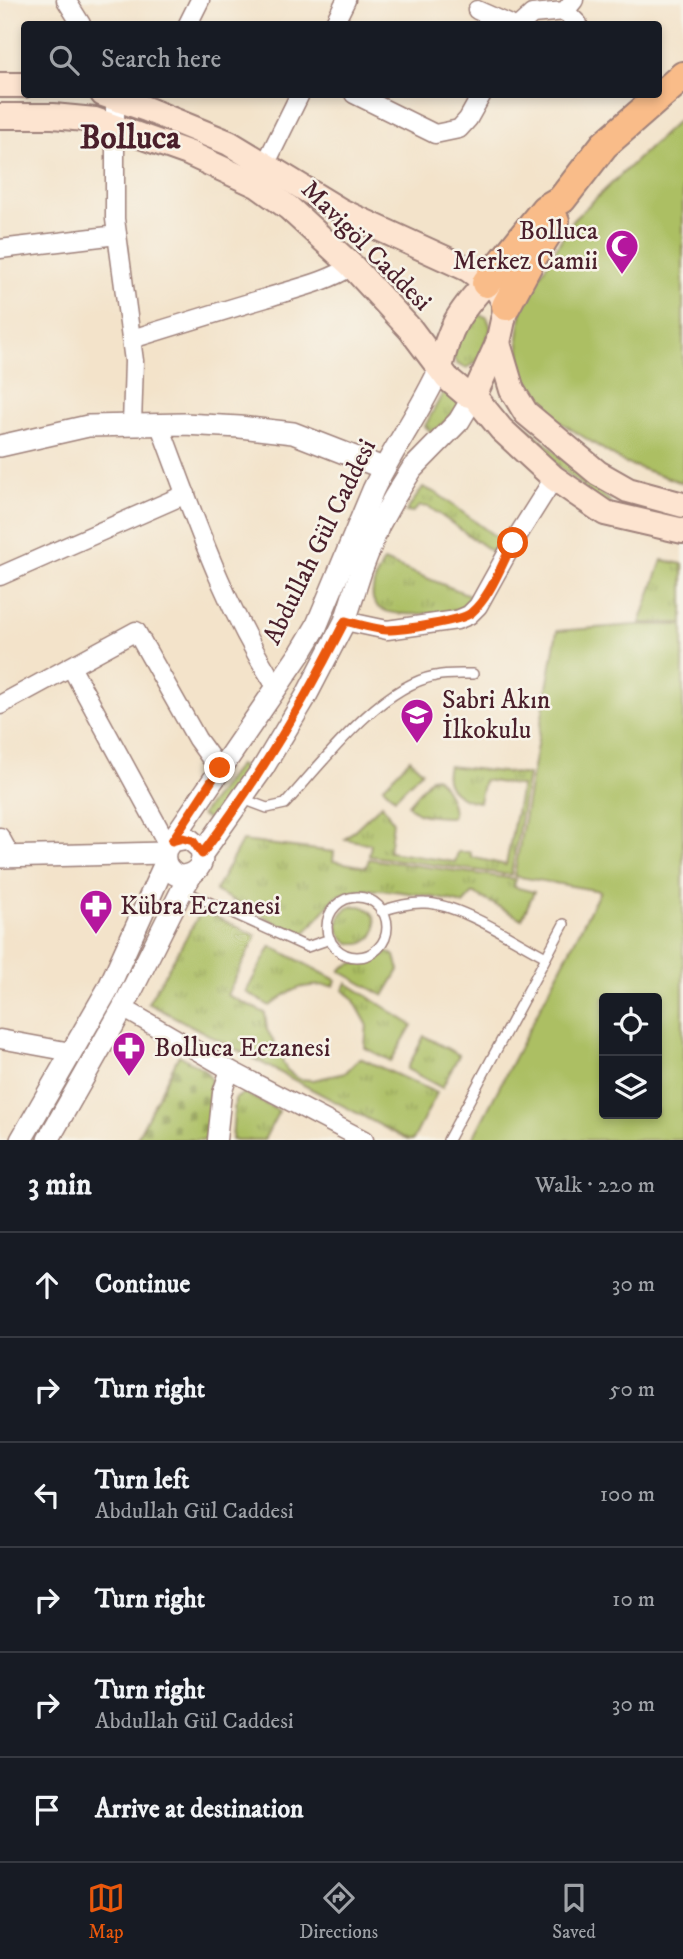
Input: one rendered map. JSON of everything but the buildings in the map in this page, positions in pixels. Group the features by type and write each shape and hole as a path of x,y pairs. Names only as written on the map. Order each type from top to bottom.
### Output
{"main road":[{"path":"662,89 683,76"},
{"path":"0,85 21,85"},
{"name":"Mavigöl Caddesi","path":"124,98 150,102 229,143 341,211 468,269 498,290 506,306"},
{"path":"440,368 454,322 467,303 545,209 562,199 604,145 646,99"},
{"name":"Mavigöl Caddesi","path":"0,116 53,116 95,120 188,153 257,185 289,208 352,266 411,330 458,388 474,396 501,429 554,478 605,513 683,531"},
{"path":"474,396 499,343 506,306 557,218 562,199"},
{"path":"499,343 512,390 526,413 598,473 628,490 683,505"}],"street":[{"path":"190,21 200,0"},
{"path":"336,21 346,0"},
{"path":"524,21 532,14 570,5"},
{"path":"477,10 502,21"},
{"path":"111,98 116,127 113,189 134,361 132,425"},
{"path":"265,165 298,98"},
{"path":"362,98 435,134 459,129 480,98"},
{"path":"0,249 117,235"},
{"path":"132,339 304,288 352,266"},
{"name":"Abdullah Gül Caddesi","path":"21,1140 108,989 168,851 220,768 316,627 348,545 383,468 427,397 440,368"},
{"name":"Abdullah Gül Caddesi","path":"202,854 263,768 305,698 345,621 361,570 394,498 412,469 454,427 474,396"},
{"path":"454,427 474,424 501,429"},
{"path":"0,446 88,426 229,426 293,433 383,468"},
{"path":"160,426 204,546 253,651 277,688"},
{"path":"345,621 387,630 457,620 469,615 478,606 554,478"},
{"path":"0,576 186,494"},
{"path":"0,705 136,631 197,739 220,768"},
{"path":"71,667 168,851 173,873 187,882"},
{"path":"0,837 5,857 168,851 183,838 193,841 202,854 200,866 187,882 123,1009 48,1140"},
{"path":"123,1009 230,1070 364,1140"},
{"path":"0,1039 71,1052"},
{"path":"217,1140 222,1093 230,1070"}],"lane":[{"path":"242,798 267,808 285,804 387,698 415,682 437,675 473,674"},
{"path":"187,882 307,947 330,939"},
{"path":"363,898 372,901 382,911 387,925 386,934 375,951 366,955 347,955 338,950 330,939 327,923 330,914 344,900 363,898"},
{"path":"382,911 416,903 442,906 476,919 546,957"},
{"path":"448,1140 564,924"}],"green space":[{"path":"683,116 683,483 625,463 555,419 533,398 526,384 518,338 522,306 573,220"},
{"path":"479,315 487,317 491,328 478,362 466,368 457,364 453,357 464,327"},
{"path":"444,391 459,402 458,408 433,434 425,426"},
{"path":"522,422 610,501 608,505 604,505 515,429"},
{"path":"423,487 438,494 500,540 492,552 429,507 420,506 413,512 406,512"},
{"path":"662,560 683,564 683,623 640,623"},
{"path":"384,561 472,596 470,602 463,608 435,613 403,614 381,609 375,604 373,587"},
{"path":"635,625 683,625 683,1140 472,1140 600,891 514,876 557,631"},
{"path":"410,759 422,771 395,798 383,787"},
{"path":"239,765 246,770 214,823 201,815"},
{"path":"448,766 528,775 511,875 369,856 371,844 345,839 382,804 393,822 389,852 455,862 458,852 471,852 471,857 506,865 521,786 484,780 479,802 472,801 459,796 450,787 447,781"},
{"path":"436,777 450,800 453,815 450,817 421,814 411,809 408,804 431,778"},
{"path":"242,841 334,852 333,861 366,867 369,859 516,879 514,887 534,892 522,919 473,893 463,904 398,891 347,892 336,897 305,933 290,930 215,891"},
{"path":"357,906 371,911 376,925 371,939 357,944 343,939 338,925 343,911"},
{"path":"202,910 256,936 227,995 265,1013 267,1030 281,1053 287,1070 299,1079 313,1080 345,1073 360,1058 437,1093 413,1140 408,1140 148,1003"},
{"path":"271,946 336,980 334,986 299,988 270,1006 246,992"},
{"path":"386,950 395,956 399,970 384,996 340,971 350,964 376,958"},
{"path":"347,983 412,1025 391,1061 365,1048 367,1024 352,997 343,990"},
{"path":"424,1036 459,1055 442,1088 407,1069"},
{"path":"179,1055 205,1070 211,1079 206,1140 136,1140"},
{"path":"244,1093 279,1111 264,1140 232,1140 235,1099"}],"place":[{"name":"Bolluca Merkez Camii","path":"622,276"},
{"name":"Sabri Akın İlkokulu","path":"417,745"},
{"name":"Kübra Eczanesi","path":"96,936"},
{"name":"Bolluca Eczanesi","path":"129,1078"}],"district":[{"name":"Bolluca","path":"130,138"}],"route":[{"path":"220,768 172,841 188,838 198,844 202,854 263,768 305,698 345,621 387,630 457,620 469,615 492,584 513,543"}]}
